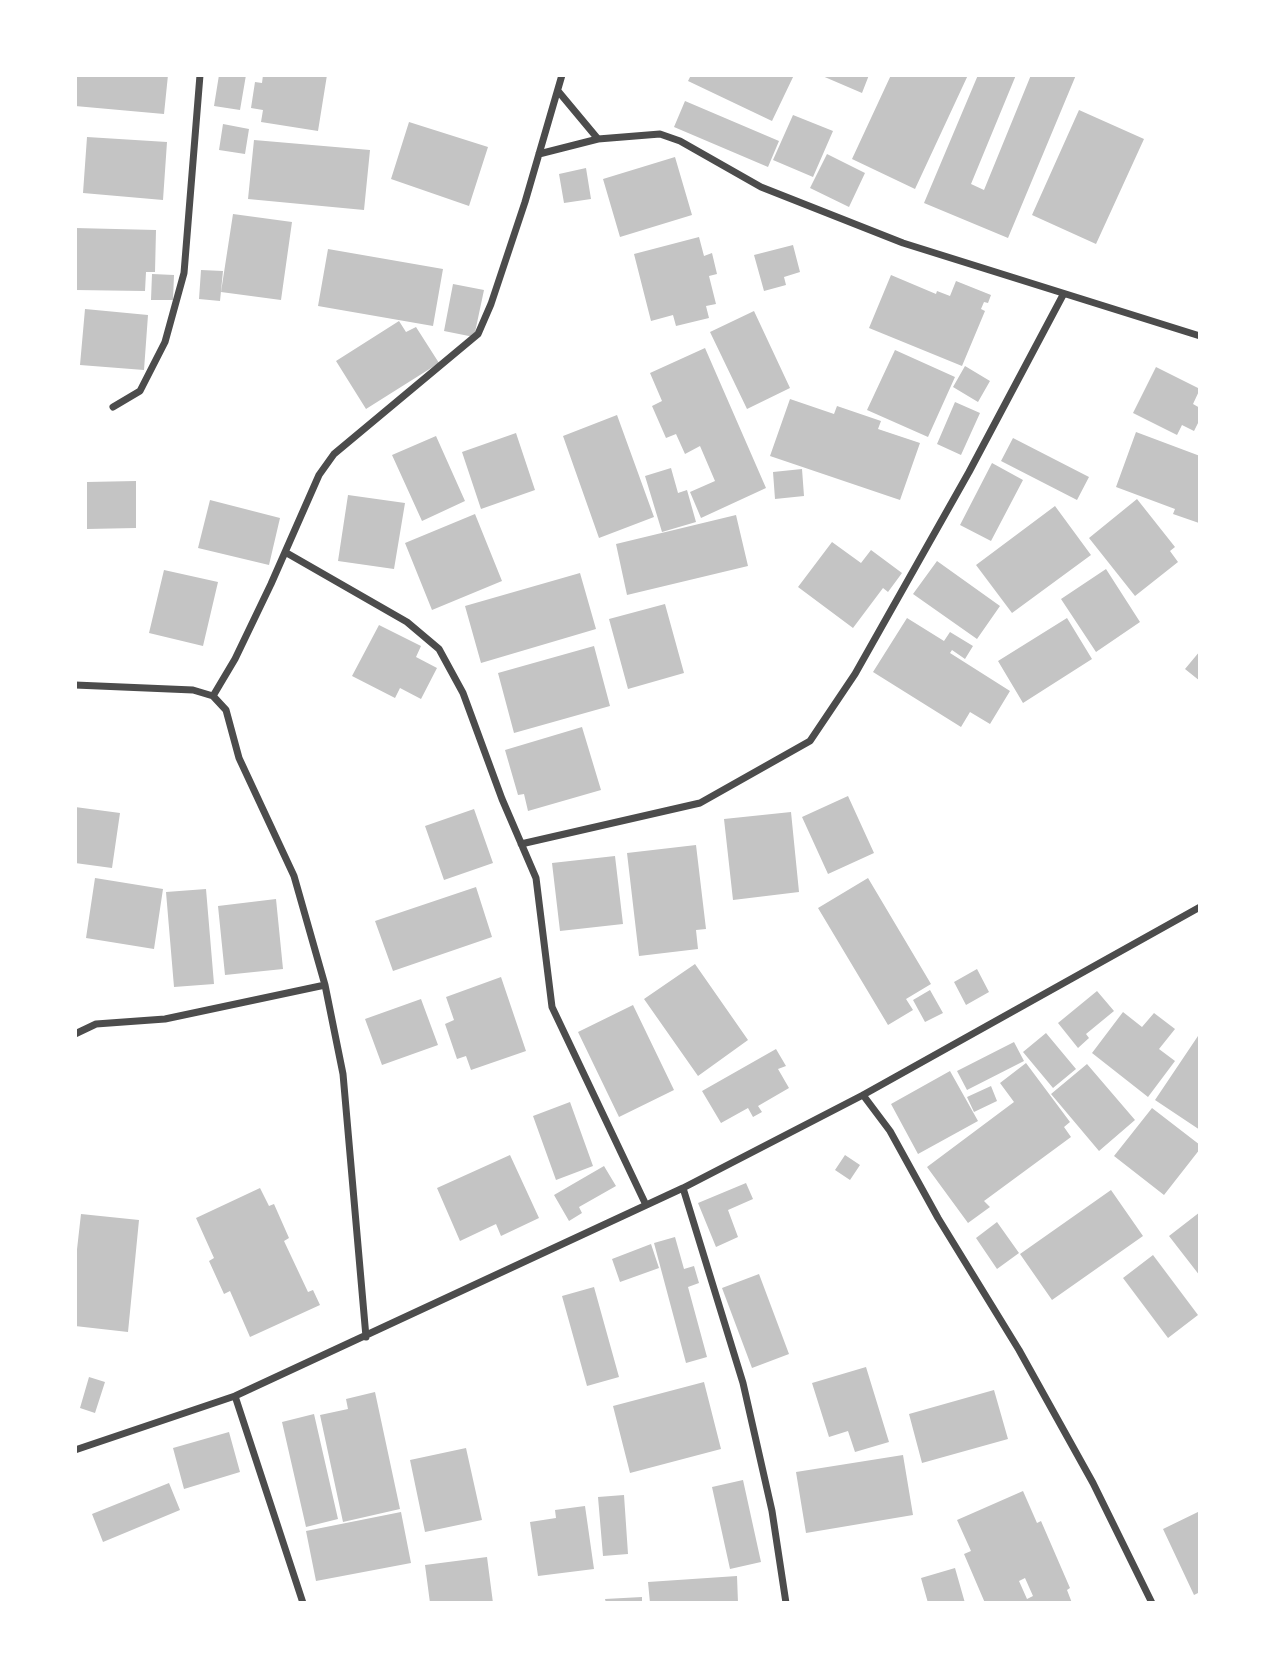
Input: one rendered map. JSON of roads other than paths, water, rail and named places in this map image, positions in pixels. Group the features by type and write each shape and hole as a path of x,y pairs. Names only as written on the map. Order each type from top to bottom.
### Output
{"street":[{"path":"113,407 140,391 165,342 184,273 200,75"},
{"path":"213,696 235,659 319,475 334,454 478,334 491,304 562,75"},
{"path":"558,91 598,139"},
{"path":"539,154 598,139 660,134 680,141 761,187 903,243 1200,336"},
{"path":"521,844 700,803 810,741 855,674 963,484 1063,295"},
{"path":"285,551 407,622 439,649 463,693 502,799 536,878 552,1007 646,1205"},
{"path":"75,685 193,690 213,696 226,710 239,758 293,876 325,985 343,1074 366,1337"},
{"path":"75,1450 235,1396 683,1188 863,1095 1200,906"},
{"path":"75,1034 96,1024 165,1019 325,985"},
{"path":"863,1095 890,1131 938,1218 1019,1350 1093,1483 1152,1603"},
{"path":"683,1188 743,1383 772,1511 786,1603"},
{"path":"235,1396 303,1603"}]}
